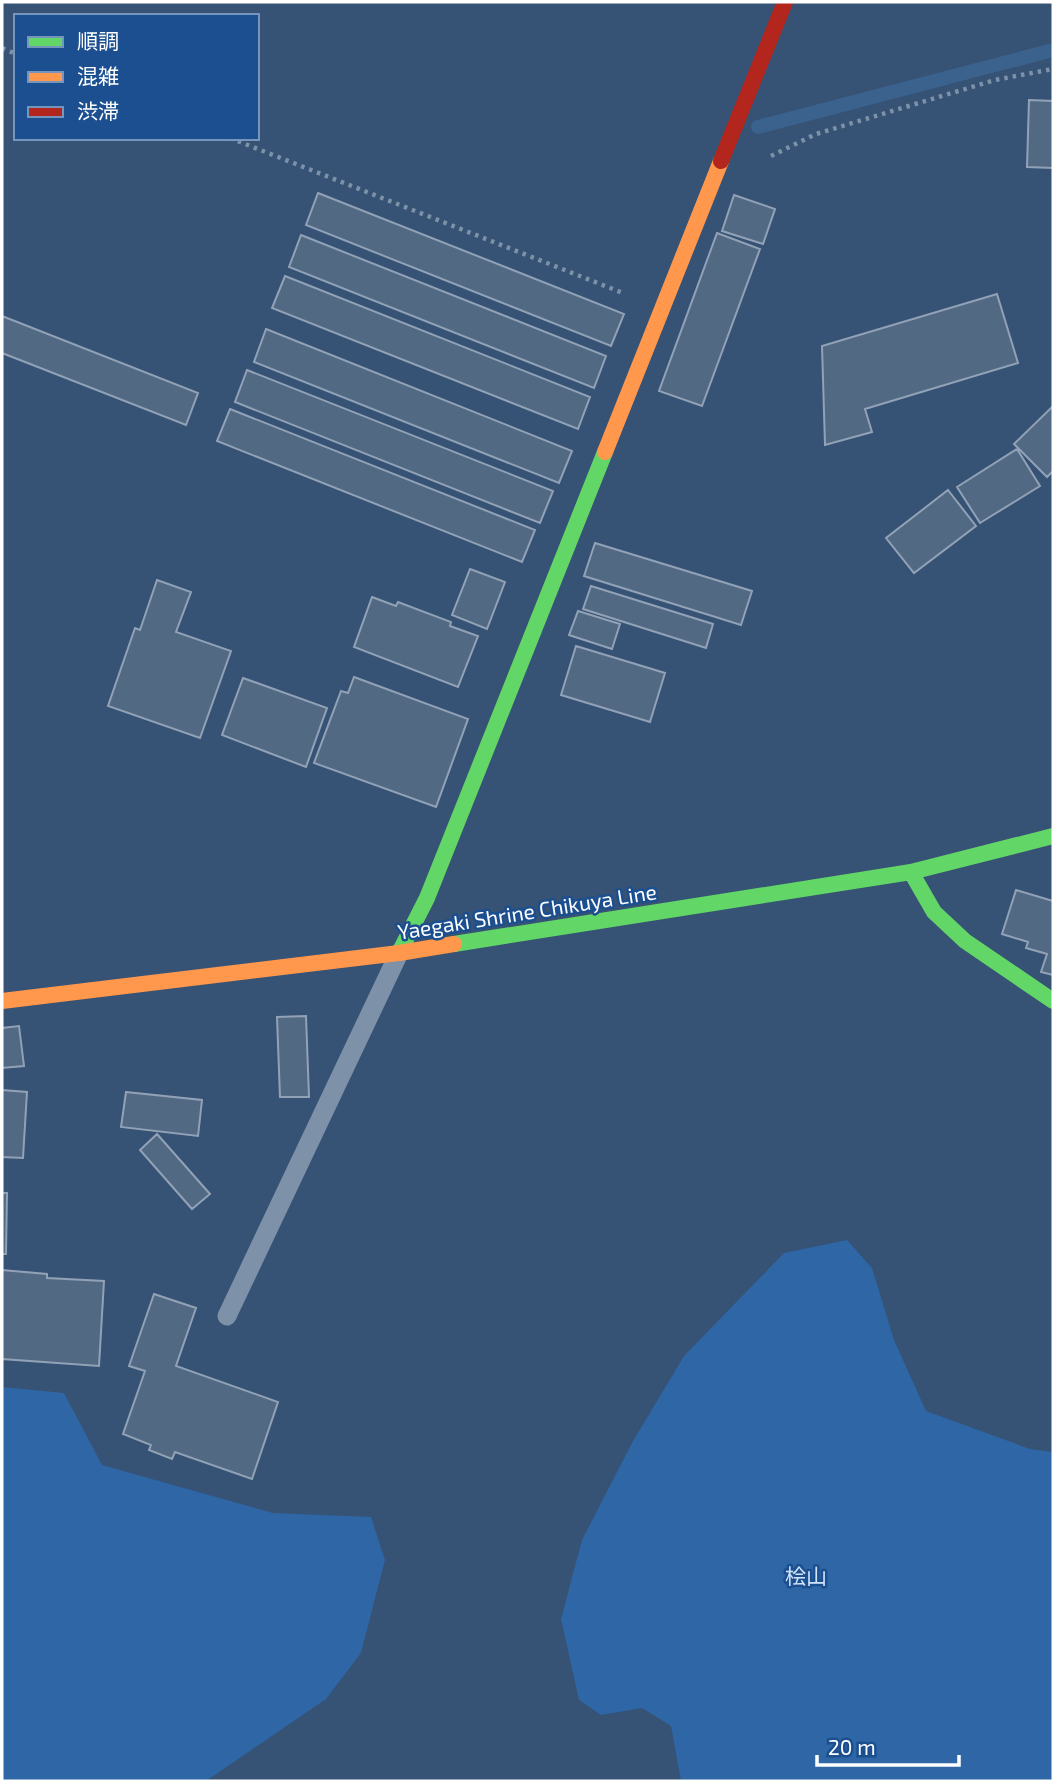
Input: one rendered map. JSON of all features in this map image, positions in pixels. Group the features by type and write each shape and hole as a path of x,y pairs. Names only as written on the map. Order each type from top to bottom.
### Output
{"street":[{"path":"399,953 427,898 785,2"},
{"name":"Yaegaki Shrine Chikuya Line","path":"2,1001 399,953 911,872 1053,836"},
{"path":"911,872 934,912 964,941 1053,1000"}],"lane":[{"path":"227,1316 399,953"}],"path":[{"path":"726,155 752,161 769,157 816,134 995,80 1053,69"},
{"path":"235,140 664,309"}],"green space":[{"name":"桧山","path":"847,1240 872,1268 894,1340 926,1411 1030,1449 1053,1452 1053,1781 681,1781 671,1726 642,1708 601,1715 579,1700 561,1619 582,1540 633,1441 684,1356 784,1253"},
{"path":"2,1387 64,1393 102,1465 273,1513 371,1517 385,1560 361,1653 326,1699 206,1781 2,1781"}],"building":[{"path":"1029,100 1053,101 1053,168 1027,167"},
{"path":"318,193 624,314 611,346 306,225"},
{"path":"734,195 775,209 763,244 722,231"},
{"path":"717,233 760,249 702,406 659,391"},
{"path":"301,235 606,356 594,388 289,267"},
{"path":"285,276 590,397 578,429 272,308"},
{"path":"997,294 1018,363 865,409 872,432 825,445 822,346"},
{"path":"2,316 198,393 186,425 2,353"},
{"path":"266,329 572,451 559,483 254,362"},
{"path":"247,370 553,491 540,523 235,402"},
{"path":"1053,406 1053,471 1047,477 1014,444"},
{"path":"230,409 535,530 522,562 217,441"},
{"path":"1017,449 1040,486 980,523 957,487"},
{"path":"948,490 976,526 914,573 886,538"},
{"path":"595,543 752,591 741,625 584,576"},
{"path":"470,569 505,582 487,629 452,615"},
{"path":"157,580 191,592 176,632 231,651 200,738 108,706 135,628 140,630"},
{"path":"591,586 713,624 706,648 583,609"},
{"path":"372,597 396,606 398,602 451,622 450,626 478,636 458,687 354,647"},
{"path":"578,611 620,624 612,649 569,635"},
{"path":"576,646 665,673 650,722 561,695"},
{"path":"354,677 468,719 436,807 314,763 341,691 348,693"},
{"path":"243,678 327,708 306,767 222,735"},
{"path":"1016,890 1053,901 1053,975 1041,972 1047,954 1026,948 1028,942 1002,934"},
{"path":"306,1016 309,1097 280,1097 277,1017"},
{"path":"19,1026 24,1066 2,1068 2,1028"},
{"path":"2,1090 27,1092 23,1158 2,1157"},
{"path":"126,1092 202,1100 198,1136 121,1127"},
{"path":"157,1134 210,1194 192,1209 140,1150"},
{"path":"2,1193 7,1193 6,1254 2,1254"},
{"path":"2,1270 47,1274 47,1278 104,1281 99,1366 2,1359"},
{"path":"154,1294 196,1308 176,1366 278,1402 252,1479 175,1452 172,1459 149,1450 151,1445 123,1434 145,1371 129,1366"}],"waterway":[{"path":"758,127 1053,50"}],"traffic: fast":[{"path":"399,953 427,898 605,452"},
{"path":"454,944 911,872 1053,836"},
{"path":"911,872 934,912 965,941 1053,1001"}],"traffic: slow":[{"path":"605,452 721,161"},
{"path":"2,1001 454,944"}],"traffic: jam":[{"path":"721,161 785,2"}]}
